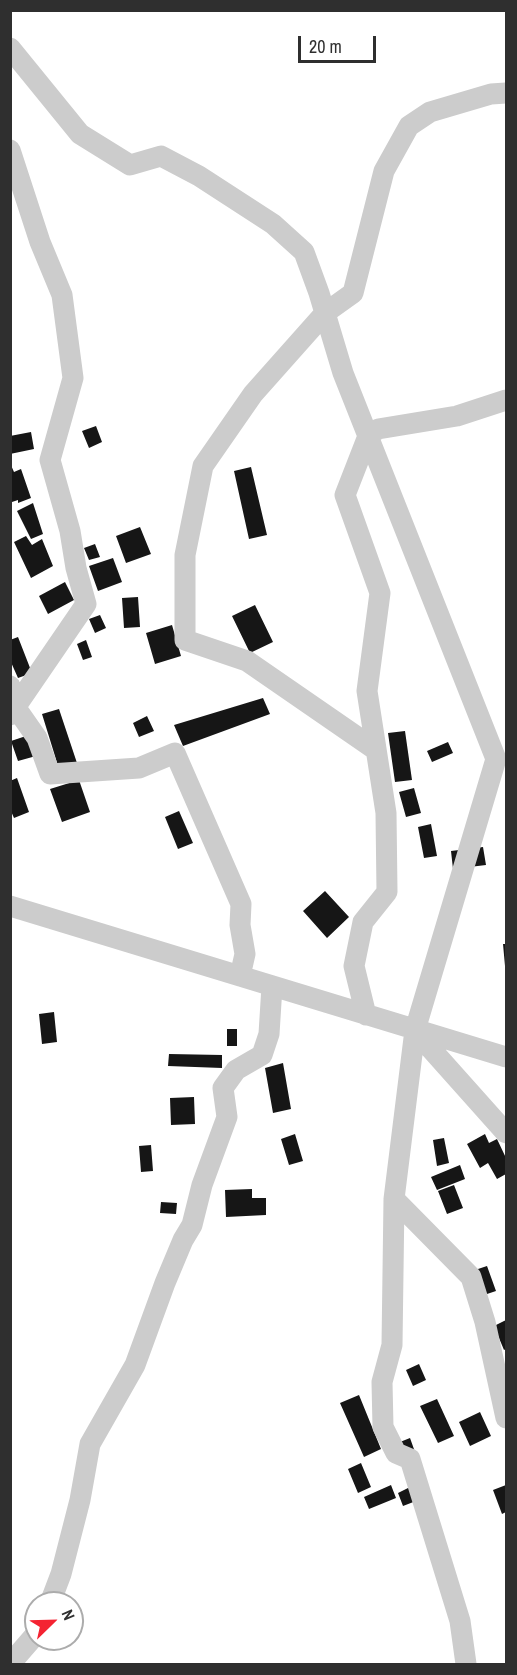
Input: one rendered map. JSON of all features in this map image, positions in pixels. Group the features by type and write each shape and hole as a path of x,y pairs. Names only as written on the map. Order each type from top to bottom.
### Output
{"street":[{"path":"10,48 80,134 130,165 161,156 199,176 273,224 304,252 343,373 496,759 415,1030 394,1199 392,1345 382,1383 383,1427 396,1453 410,1459 460,1621 466,1665"},
{"path":"376,750 247,661 185,640 185,555 203,466 253,394 325,313 353,293 384,171 409,126 430,112 491,94 507,93"},
{"path":"10,150 17,199 40,242 62,295 73,378 50,460 86,604 13,712"},
{"path":"366,1015 354,966 363,922 387,892 386,813 367,691 380,593 345,495 368,436 378,429 457,416 507,400"},
{"path":"10,686 13,712 37,738 50,774 139,768 175,753 241,904 240,925 245,954 240,976"},
{"path":"10,906 507,1058"},
{"path":"55,1591 80,1500 90,1444 135,1365 165,1283 183,1240 192,1226 202,1185 227,1117 223,1088 236,1070 262,1055 269,1034 272,986"},
{"path":"415,1030 507,1133"},
{"path":"394,1199 471,1277 485,1322 507,1418"},
{"path":"10,1664 24,1648"}],"building":[{"path":"96,426 102,442 89,448 82,431"},
{"path":"31,432 34,449 10,454 10,436"},
{"path":"10,463 14,472 21,469 31,498 18,503 18,500 12,502"},
{"path":"251,467 267,535 249,539 234,471"},
{"path":"33,503 43,534 31,539 17,511"},
{"path":"140,527 151,554 126,563 116,536"},
{"path":"26,536 32,545 42,539 53,566 31,578 14,542"},
{"path":"95,544 100,557 89,560 84,548"},
{"path":"113,558 122,582 98,591 89,566"},
{"path":"65,582 74,600 48,614 39,596"},
{"path":"138,597 140,627 124,628 122,598"},
{"path":"255,605 273,642 250,653 232,616"},
{"path":"100,615 106,628 95,633 89,619"},
{"path":"172,625 181,656 155,664 146,633"},
{"path":"18,637 32,673 18,678 10,660 10,640"},
{"path":"86,640 92,657 83,660 77,644"},
{"path":"263,698 270,714 183,746 174,725"},
{"path":"59,709 77,763 59,769 42,714"},
{"path":"147,716 154,731 139,737 133,723"},
{"path":"405,731 412,780 395,782 388,733"},
{"path":"29,735 36,756 18,761 11,741"},
{"path":"448,742 453,753 432,762 427,751"},
{"path":"17,778 29,812 14,818 10,809 10,781"},
{"path":"79,780 90,812 62,822 50,789"},
{"path":"414,788 421,813 406,817 399,792"},
{"path":"179,811 193,843 178,849 165,817"},
{"path":"431,824 437,856 424,858 418,827"},
{"path":"483,847 486,865 453,869 451,851"},
{"path":"325,891 349,917 327,938 303,911"},
{"path":"503,944 506,944 506,966 505,966"},
{"path":"54,1012 57,1042 42,1044 39,1014"},
{"path":"227,1029 237,1029 237,1046 227,1046"},
{"path":"169,1054 222,1055 222,1068 168,1066"},
{"path":"283,1063 291,1109 273,1113 265,1068"},
{"path":"194,1097 195,1124 171,1125 170,1098"},
{"path":"295,1134 303,1161 289,1165 281,1139"},
{"path":"485,1134 489,1143 497,1139 506,1158 506,1174 497,1179 488,1163 480,1168 467,1144"},
{"path":"444,1138 449,1163 437,1166 433,1140"},
{"path":"151,1145 153,1171 141,1172 139,1146"},
{"path":"460,1165 465,1179 437,1190 431,1177"},
{"path":"454,1185 463,1208 447,1214 438,1191"},
{"path":"252,1189 252,1198 266,1198 266,1215 226,1217 225,1190"},
{"path":"161,1202 177,1203 176,1214 160,1213"},
{"path":"487,1266 496,1291 484,1295 475,1270"},
{"path":"506,1320 506,1349 504,1350 494,1326"},
{"path":"419,1364 426,1380 413,1386 406,1370"},
{"path":"359,1395 381,1449 364,1457 340,1403"},
{"path":"437,1399 454,1436 438,1443 420,1406"},
{"path":"480,1412 491,1436 470,1446 459,1422"},
{"path":"410,1438 415,1452 406,1456 400,1442"},
{"path":"361,1463 371,1487 358,1493 348,1469"},
{"path":"391,1485 396,1498 369,1509 364,1497"},
{"path":"506,1485 506,1512 502,1514 493,1490"},
{"path":"410,1487 416,1501 403,1506 398,1493"}]}
